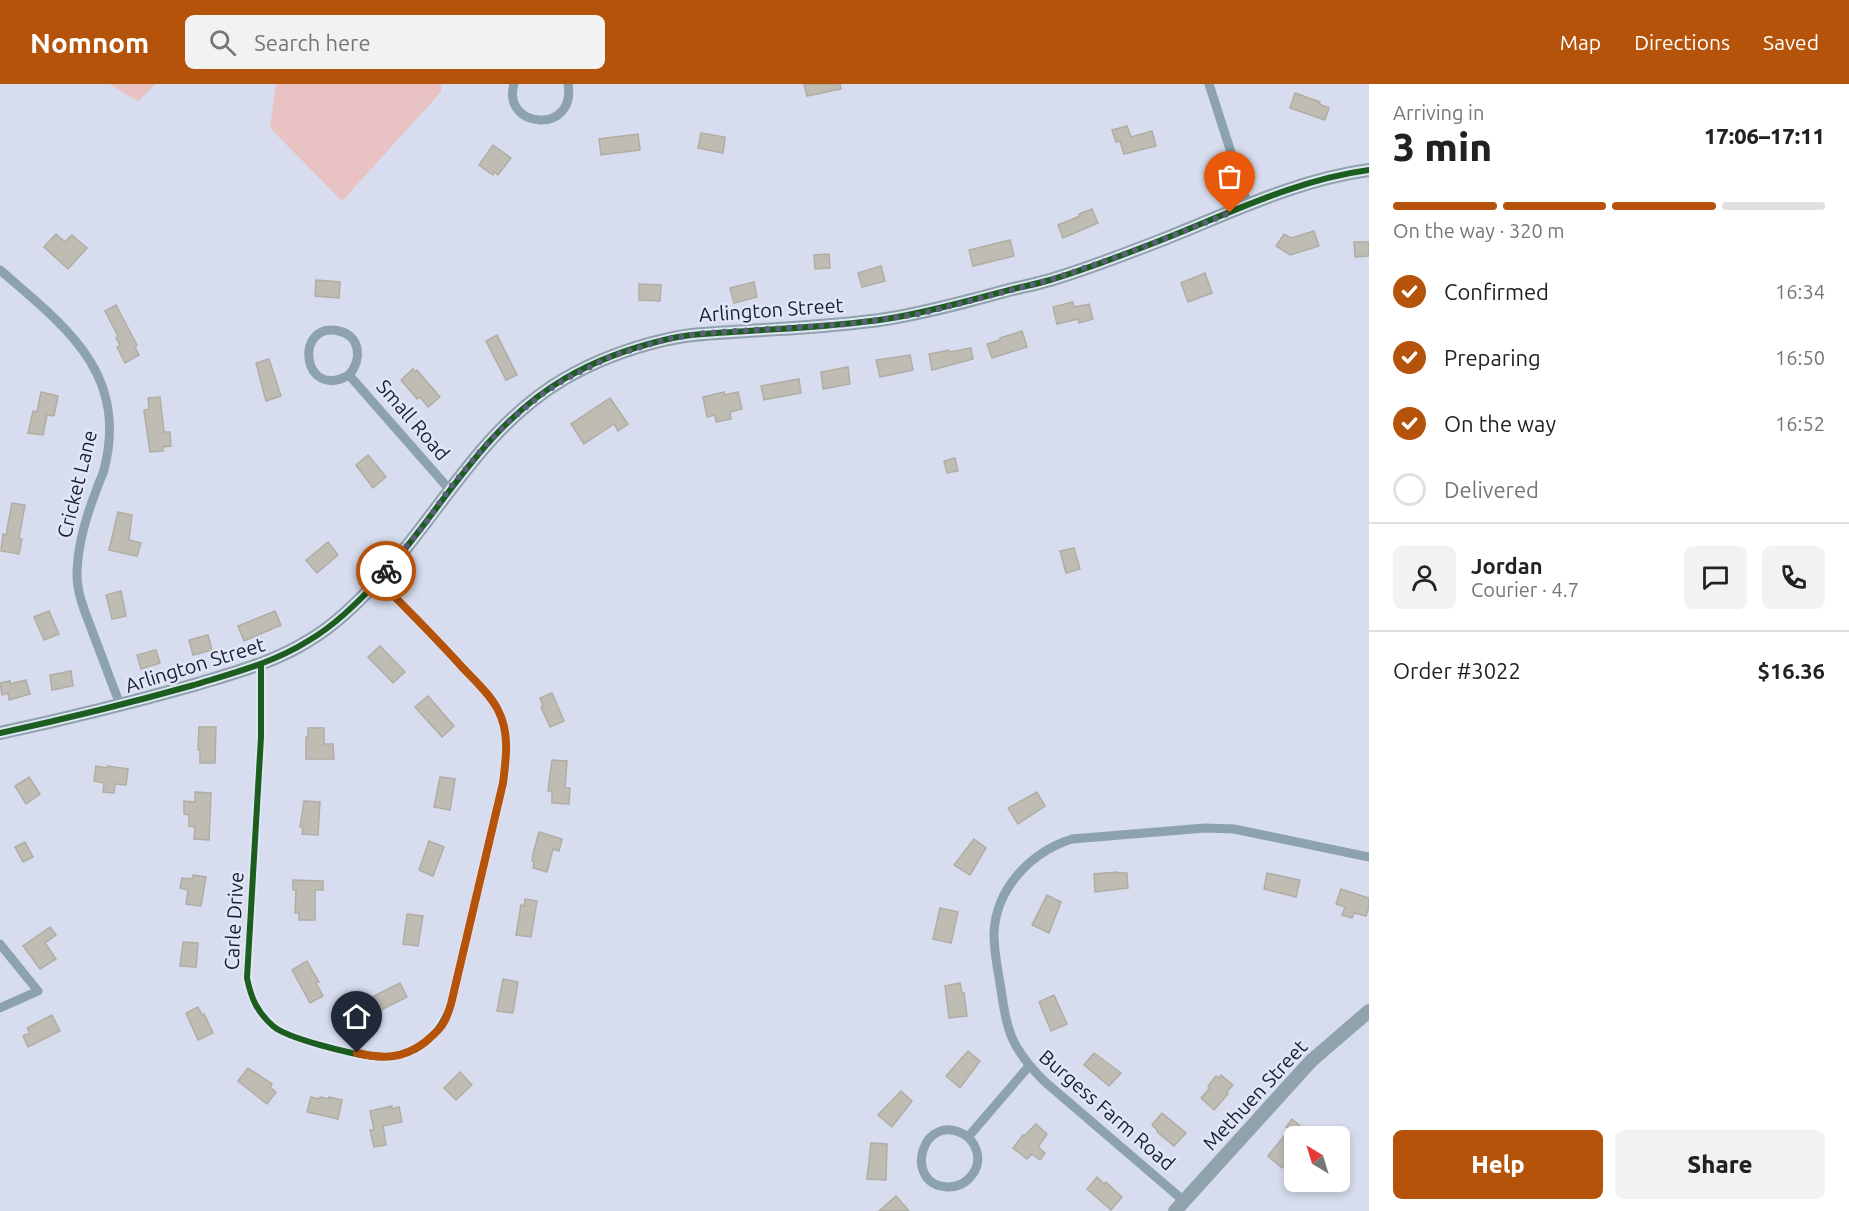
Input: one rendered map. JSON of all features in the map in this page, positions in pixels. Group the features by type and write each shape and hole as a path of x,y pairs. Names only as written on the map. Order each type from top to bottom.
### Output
{"street":[{"path":"513,84 513,99 516,108 530,119 538,121 556,117 562,111 567,103 570,84"},
{"path":"1209,84 1248,205"},
{"name":"Arlington Street","path":"0,733 244,671 310,640 345,612 378,580 425,524 449,489 494,436 518,413 564,380 612,356 667,339 704,333 849,324 920,314 1050,280 1154,243 1316,180 1369,170"},
{"name":"Cricket Lane","path":"0,270 74,339 94,367 106,397 110,415 108,449 82,533 77,575 78,590 83,606 120,704"},
{"name":"Small Road","path":"335,330 350,337 358,352 358,360 349,375 342,379 326,380 313,371 309,364 309,348 318,335 335,330"},
{"name":"Small Road","path":"349,375 449,489"},
{"name":"Carle Drive","path":"261,664 261,737 247,978 251,997 262,1015 275,1028 295,1038 375,1057 396,1056 412,1051 432,1037 444,1023 451,1004 503,783 507,752 505,729 498,710 487,693 378,580"},
{"name":"Burgess Farm Road","path":"1179,1206 1044,1082 1017,1049 1005,1018 994,933 998,912 1012,882 1026,865 1054,846 1081,837 1204,828 1234,829 1369,857"},
{"path":"0,944 38,991 0,1008"},
{"name":"Methuen Street","path":"1179,1206 1311,1060 1369,1011"},
{"path":"968,1137 1029,1066"},
{"path":"951,1130 968,1137 975,1147 978,1159 971,1176 962,1184 950,1187 932,1181 924,1172 921,1160 923,1149 929,1138 939,1132 951,1130"}],"shaded area":[{"path":"109,84 156,84 138,101"},
{"path":"276,84 441,84 441,92 342,201 270,128"}],"building":[{"path":"804,84 840,84 841,89 807,96"},
{"path":"1295,93 1320,102 1319,104 1329,108 1325,120 1290,108"},
{"path":"1127,126 1131,137 1152,131 1156,146 1124,154 1120,141 1116,142 1112,130"},
{"path":"701,133 725,137 723,153 698,148"},
{"path":"638,134 640,150 601,155 599,139"},
{"path":"493,145 511,158 498,175 494,172 493,175 479,165"},
{"path":"1092,209 1098,223 1063,238 1058,225"},
{"path":"1314,231 1319,246 1290,255 1276,246 1284,234 1291,238"},
{"path":"56,234 65,242 72,235 87,248 68,269 44,247"},
{"path":"1010,240 1014,256 973,266 969,250"},
{"path":"1354,242 1369,242 1369,256 1355,257"},
{"path":"829,254 830,268 815,269 814,255"},
{"path":"881,266 885,281 862,287 858,273"},
{"path":"1205,273 1212,293 1188,302 1181,283"},
{"path":"316,280 340,282 339,298 315,296"},
{"path":"754,282 757,297 734,303 730,288"},
{"path":"639,284 661,285 660,301 639,300"},
{"path":"1073,302 1074,307 1089,304 1093,319 1079,323 1078,319 1057,324 1053,307"},
{"path":"116,305 137,345 135,347 139,355 125,363 117,347 120,345 116,338 118,336 105,311"},
{"path":"1022,331 1027,347 992,358 987,344"},
{"path":"497,335 517,375 506,380 486,341"},
{"path":"971,348 973,359 932,370 929,354"},
{"path":"910,355 913,370 880,377 876,360"},
{"path":"269,359 281,396 266,401 256,363"},
{"path":"848,367 850,384 823,389 821,372"},
{"path":"413,369 415,372 417,370 440,397 428,407 420,397 417,399 401,380"},
{"path":"799,379 801,393 764,400 761,386"},
{"path":"41,392 58,396 54,416 47,415 43,435 28,433 33,411 37,412"},
{"path":"724,392 724,395 738,392 742,409 730,412 731,419 716,422 715,415 707,417 703,397"},
{"path":"160,397 164,432 170,432 171,446 163,447 163,451 150,452 144,410 149,409 148,398"},
{"path":"610,398 628,424 618,431 614,424 584,444 571,424"},
{"path":"368,455 386,477 373,488 356,465"},
{"path":"955,458 958,471 947,473 944,461"},
{"path":"12,503 25,505 19,538 22,539 19,554 1,551 3,534 6,535"},
{"path":"118,512 132,515 129,540 141,543 137,556 109,550"},
{"path":"328,542 338,555 317,573 306,560"},
{"path":"1074,548 1080,569 1066,573 1060,551"},
{"path":"121,591 126,616 112,619 106,595"},
{"path":"49,611 59,634 44,640 34,617"},
{"path":"275,611 281,625 244,641 238,626"},
{"path":"208,635 212,650 193,655 189,640"},
{"path":"380,646 405,672 393,683 368,657"},
{"path":"156,650 160,663 141,669 137,655"},
{"path":"71,671 73,686 52,690 50,675"},
{"path":"26,680 30,694 9,700 8,693 2,695 0,683 10,681 10,684"},
{"path":"552,693 564,721 550,727 541,707 543,706 540,698"},
{"path":"428,696 454,726 442,737 415,707"},
{"path":"199,727 216,727 215,763 200,763"},
{"path":"308,728 324,728 324,744 333,744 334,759 306,759"},
{"path":"552,760 567,761 565,788 570,788 569,804 552,803 552,791 548,791"},
{"path":"96,766 128,769 126,785 115,784 114,793 103,792 104,783 94,781"},
{"path":"29,777 40,794 26,804 15,786"},
{"path":"440,777 455,779 450,810 434,807"},
{"path":"195,792 211,793 209,840 194,839 195,827 189,826 189,815 184,814 184,801 195,802"},
{"path":"1037,792 1045,806 1018,824 1008,808"},
{"path":"304,801 320,802 318,835 302,834 303,827 300,827"},
{"path":"539,832 562,839 559,851 553,849 547,872 533,868 533,854"},
{"path":"974,839 986,848 970,875 954,865"},
{"path":"429,841 444,847 433,876 419,870"},
{"path":"25,842 33,857 23,862 15,847"},
{"path":"1127,873 1128,888 1095,892 1094,874"},
{"path":"1267,873 1300,880 1296,897 1264,889"},
{"path":"193,875 206,877 201,906 186,904 188,890 180,888 182,878 192,879"},
{"path":"293,880 323,881 323,890 315,890 315,920 299,920 299,913 295,913 296,890 293,890"},
{"path":"1341,889 1369,898 1366,916 1354,913 1352,918 1342,915 1345,907 1336,904"},
{"path":"1047,895 1061,902 1049,933 1032,925"},
{"path":"525,899 537,901 531,937 516,935 521,905 524,906"},
{"path":"940,908 958,912 951,943 933,939"},
{"path":"407,914 423,916 418,946 403,944"},
{"path":"50,927 56,935 45,943 56,959 40,969 23,946"},
{"path":"183,942 198,943 196,967 180,966"},
{"path":"307,961 319,982 316,983 323,996 310,1003 292,970"},
{"path":"503,979 518,982 513,1013 497,1011"},
{"path":"400,983 407,997 375,1013 368,999"},
{"path":"960,983 962,993 964,993 967,1016 949,1018 945,986"},
{"path":"1054,995 1067,1024 1051,1031 1039,1002"},
{"path":"198,1007 213,1033 198,1040 186,1013"},
{"path":"52,1015 60,1031 28,1047 23,1036 30,1033 27,1028"},
{"path":"968,1051 980,1061 960,1088 946,1076"},
{"path":"1094,1053 1121,1073 1109,1086 1084,1065"},
{"path":"248,1068 272,1084 270,1087 276,1092 267,1104 238,1081"},
{"path":"460,1072 472,1085 456,1100 444,1088"},
{"path":"1221,1075 1233,1085 1214,1110 1201,1098 1210,1088 1208,1086 1216,1076 1219,1078"},
{"path":"901,1091 912,1101 892,1127 878,1115"},
{"path":"311,1097 342,1100 338,1119 307,1112"},
{"path":"392,1106 392,1109 399,1107 402,1122 383,1126 386,1145 374,1147 370,1130 374,1130 370,1111"},
{"path":"1162,1113 1186,1133 1174,1146 1152,1125"},
{"path":"1292,1119 1300,1126 1287,1126"},
{"path":"1036,1124 1047,1134 1038,1147 1045,1153 1040,1160 1032,1154 1027,1159 1013,1148"},
{"path":"1284,1136 1284,1165 1282,1168 1268,1156"},
{"path":"871,1143 887,1144 886,1180 867,1179"},
{"path":"1097,1177 1122,1197 1111,1210 1087,1189"},
{"path":"896,1196 909,1211 879,1211"}],"cycle path":[{"path":"0,733 97,710 238,672 295,649 318,635 353,606 378,581 401,555 485,446 509,422 535,399 564,379 600,361 638,347 685,336 886,319 956,304 1064,276 1288,190 1369,170"},
{"path":"261,664 261,737 247,978 250,992 259,1010 273,1026 292,1036 374,1057 410,1052 430,1039 451,1004 503,783 506,737 502,719 495,704 378,580"}],"way so far":[{"path":"386,571 425,524 449,489 499,430 541,395 564,380 612,356 667,339 704,333 849,324 920,314 1050,280 1136,250 1230,213"}],"route":[{"path":"357,1053 375,1057 396,1056 412,1051 432,1037 444,1023 451,1004 503,783 507,752 505,729 498,710 487,693 378,580 386,571"}]}
